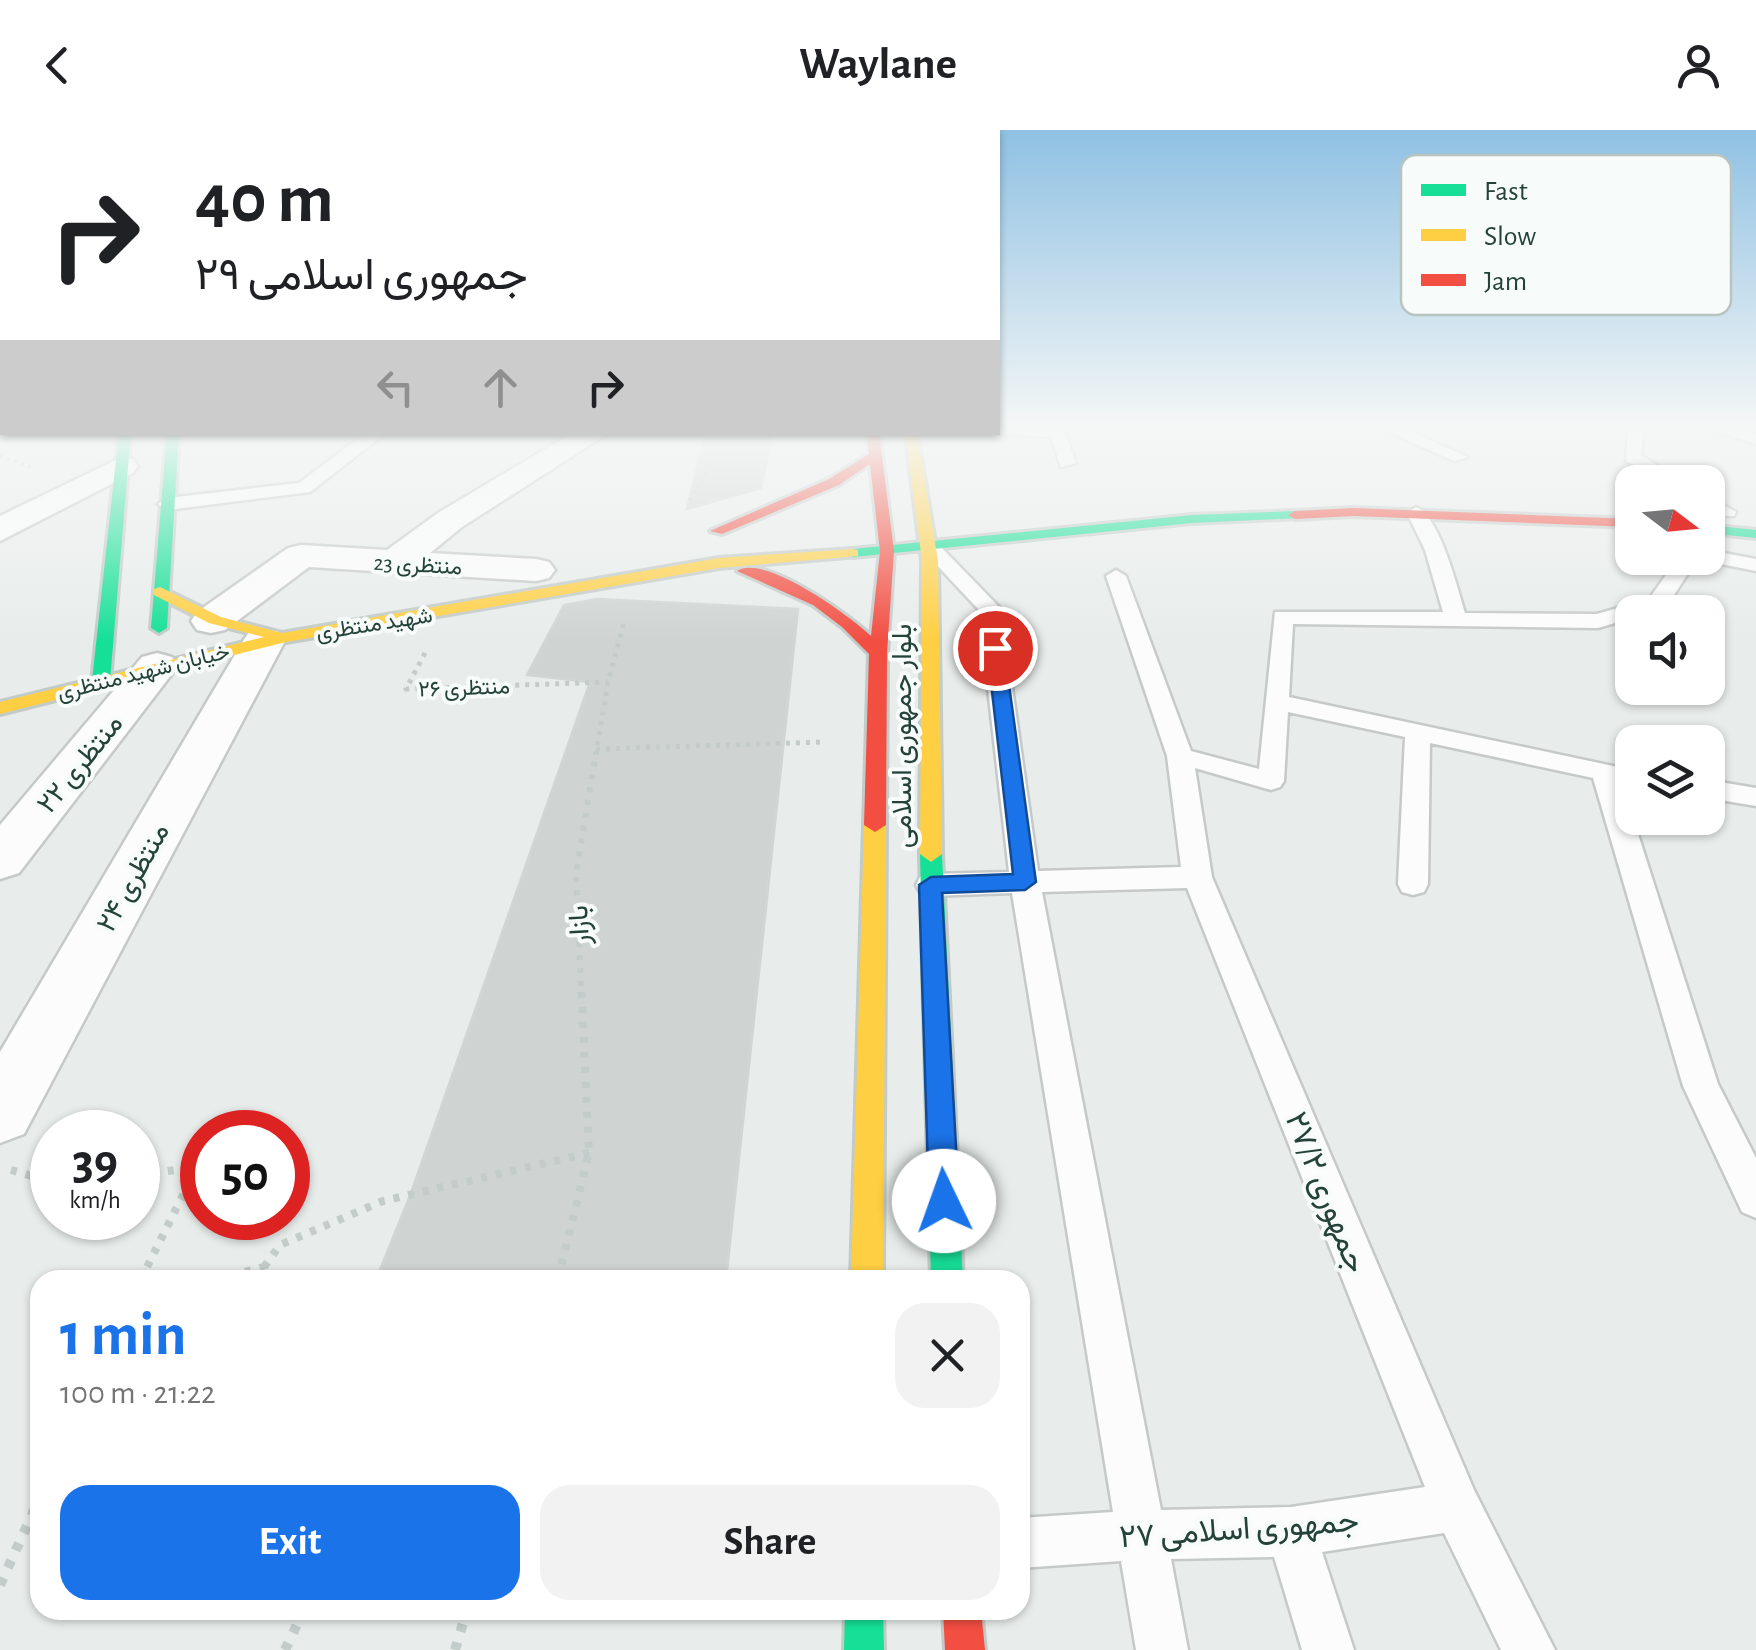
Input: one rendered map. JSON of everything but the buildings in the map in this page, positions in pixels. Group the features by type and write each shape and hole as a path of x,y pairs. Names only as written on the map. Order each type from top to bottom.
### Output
{"main road":[{"path":"101,681 118,499"},
{"path":"157,666 167,499"},
{"path":"718,531 794,499"},
{"name":"بلوار جمهوری اسلامی","path":"867,1270 878,653 887,551 876,520 875,499"},
{"name":"بلوار جمهوری اسلامی","path":"925,499 931,526 931,885 948,1270"},
{"path":"1547,499 1615,503"},
{"path":"1725,510 1756,516"},
{"path":"876,520 931,526 1416,513 1615,522"},
{"path":"657,543 718,531 798,524"},
{"name":"شهید منتظری","path":"276,639 718,563 887,551 931,526"},
{"path":"1725,531 1756,534"},
{"path":"718,563 810,591 843,612 878,653"},
{"name":"شهید منتظری","path":"276,639 385,605 545,568"},
{"path":"160,592 211,620 276,639"},
{"name":"خیابان شهید منتظری","path":"0,708 276,639"},
{"path":"864,1620 864,1650"},
{"path":"962,1620 964,1650"}],"street":[{"path":"0,530 47,499"},
{"path":"392,564 485,499"},
{"name":"منتظری 23","path":"211,620 301,556 392,564 545,568"},
{"name":"منتظری ۲۴","path":"0,1113 276,639"},
{"name":"منتظری ۲۲","path":"0,860 157,666"}],"lane":[{"path":"167,504 210,499"},
{"path":"1416,513 1435,550 1456,619"},
{"path":"931,526 990,610 1025,882 1162,1650"},
{"path":"1725,559 1756,565"},
{"path":"1180,756 1271,781 1283,617 1598,620 1657,604 1677,575"},
{"name":"جمهوری ۲۷/۲","path":"1116,576 1180,756 1197,876 1457,1507 1529,1650"},
{"path":"1277,702 1615,775"},
{"path":"1413,884 1418,733"},
{"path":"1725,792 1756,797"},
{"path":"1635,835 1701,1086 1756,1198"},
{"path":"931,885 1197,876"},
{"name":"جمهوری اسلامی ۲۷","path":"1030,1542 1291,1532 1457,1507"},
{"path":"1291,1532 1328,1650"}],"path":[{"path":"657,543 693,499"},
{"name":"بازار","path":"560,1270 589,1153 576,874 608,682 641,575"},
{"name":"منتظری ۲۶","path":"445,611 406,689 608,682"},
{"path":"596,749 877,740"},
{"path":"264,1270 280,1245 383,1201 589,1153"},
{"path":"160,1172 196,1167 160,1240"},
{"path":"0,1168 30,1176"},
{"path":"145,1270 160,1240"},
{"path":"252,1270 264,1267"},
{"path":"0,1585 30,1519"},
{"path":"285,1650 299,1620"},
{"path":"455,1650 464,1620"}],"traffic: fast":[{"path":"101,681 119,499"},
{"path":"159,628 168,499"},
{"path":"853,553 1192,519 1295,515"},
{"path":"1725,531 1756,534"},
{"path":"931,854 947,1270"},
{"path":"864,1620 864,1650"}],"traffic: slow":[{"path":"921,499 930,561 931,854"},
{"path":"0,708 286,637 719,563 853,553"},
{"path":"160,592 215,620 275,635"},
{"path":"867,1270 875,825"}],"traffic: jam":[{"path":"717,531 794,499"},
{"path":"875,825 878,653 887,551 881,499"},
{"path":"1295,515 1354,512 1615,522"},
{"path":"745,571 785,585 833,611 878,653"},
{"path":"963,1620 965,1650"}],"route":[{"path":"944,1201 931,885 1025,882 995,648"}]}
